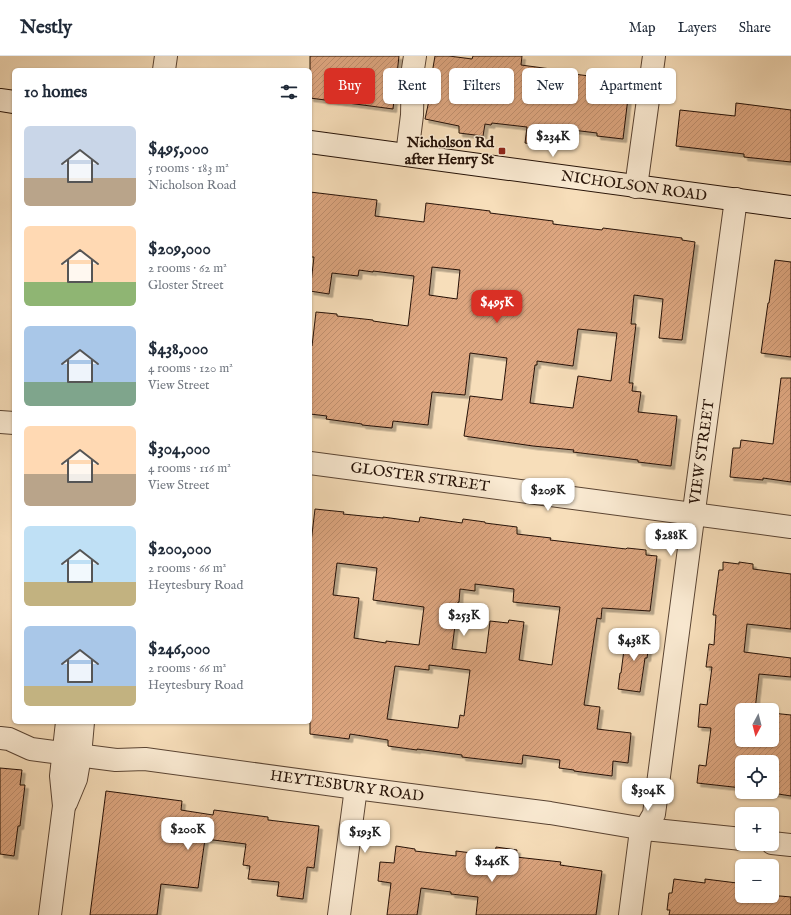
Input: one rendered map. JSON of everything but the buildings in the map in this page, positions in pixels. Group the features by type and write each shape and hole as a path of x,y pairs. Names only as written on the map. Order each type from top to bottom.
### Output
{"street":[{"path":"164,68 166,56"},
{"path":"407,155 412,115 413,70 415,56"},
{"path":"636,187 654,56"},
{"path":"0,100 12,102"},
{"name":"NICHOLSON ROAD","path":"312,142 791,207"},
{"name":"VIEW STREET","path":"630,915 640,838 654,814 656,803 736,199"},
{"path":"0,422 12,424"},
{"name":"GLOSTER STREET","path":"312,463 791,527"},
{"name":"HEYTESBURY ROAD","path":"5,739 31,749 73,739 116,760 145,759 735,837"},
{"path":"50,915 64,806 76,779 73,739"},
{"path":"339,915 356,788"},
{"path":"779,844 791,845"}],"place":[{"name":"Nicholson Rd after Henry St","path":"502,151"}]}
